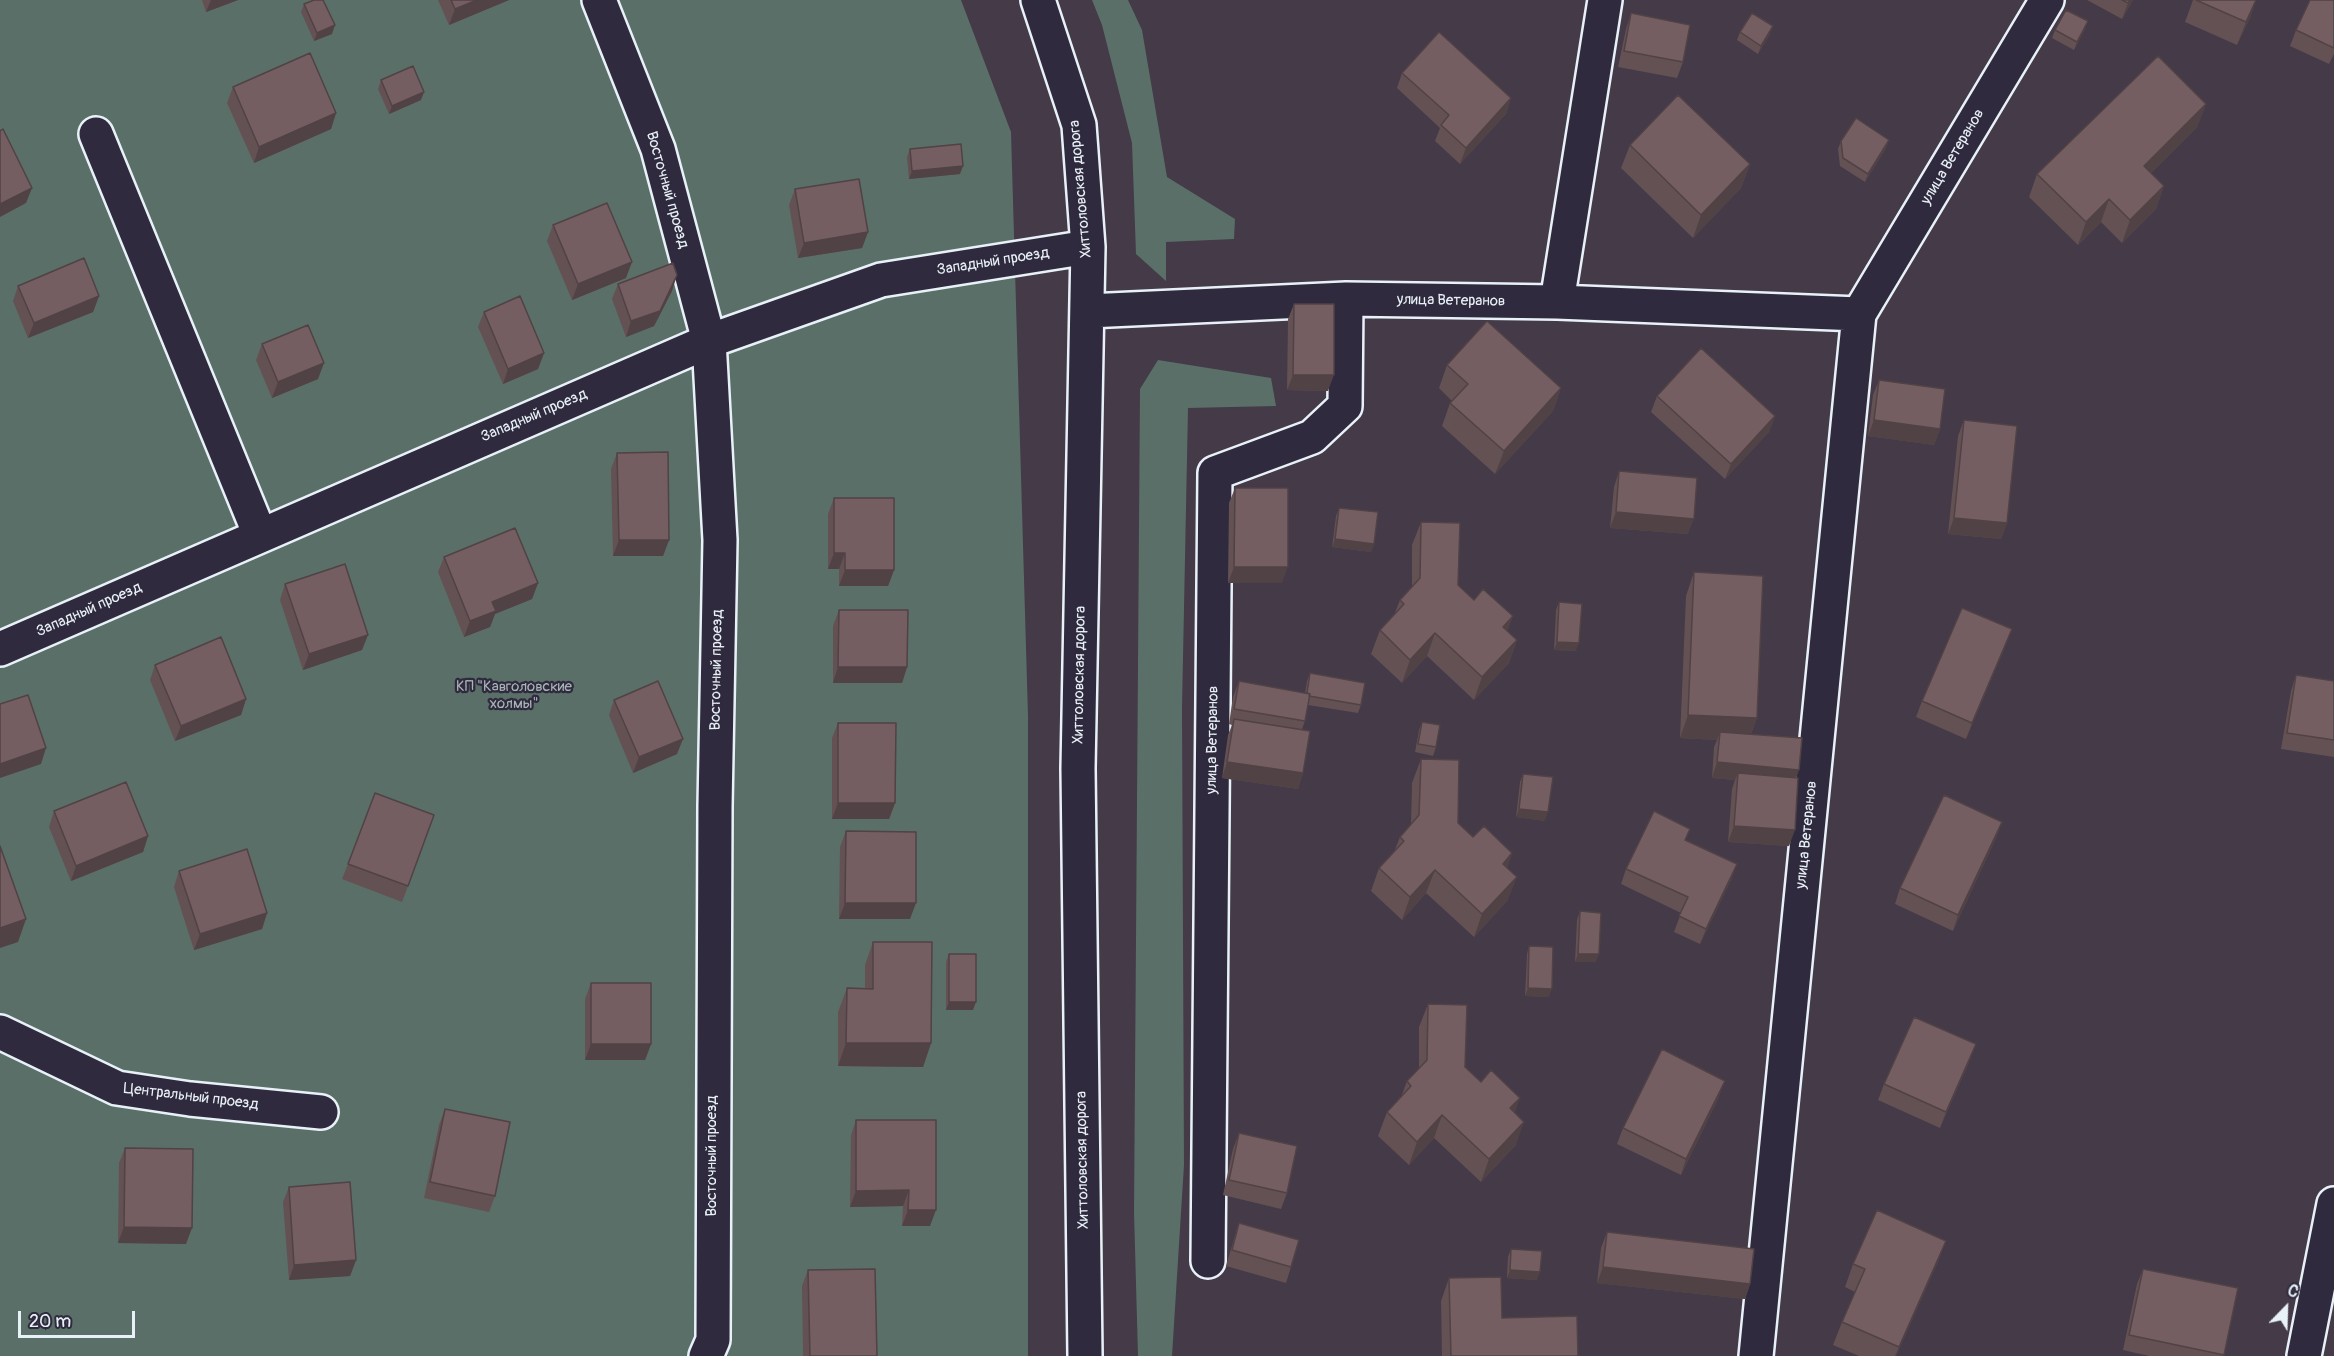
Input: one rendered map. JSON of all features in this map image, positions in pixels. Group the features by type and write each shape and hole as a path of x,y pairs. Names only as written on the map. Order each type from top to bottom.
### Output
{"street":[{"name":"Восточный проезд","path":"599,0 658,149 709,341 720,540 714,830 712,1340 706,1356"},
{"name":"Хиттоловская дорога","path":"1038,0 1079,125 1088,247 1078,768 1085,1356"},
{"path":"1557,302 1605,0"},
{"name":"улица Ветеранов","path":"1756,1356 1859,314 2047,0"},
{"path":"96,134 260,535"},
{"name":"Западный проезд","path":"0,649 709,341 881,280 1088,247"},
{"name":"улица Ветеранов","path":"1208,1261 1215,473 1312,437 1345,406 1346,300"},
{"name":"улица Ветеранов","path":"1088,311 1346,300 1557,302 1859,314"},
{"name":"Центральный проезд","path":"0,1032 117,1088 189,1099 321,1112"},
{"path":"2308,1355 2334,1204"}],"green space":[{"name":"КП \"Кавголовские холмы\"","path":"0,0 961,0 1011,132 1028,716 1028,1356 0,1356"},
{"path":"1092,0 1128,0 1142,30 1167,177 1235,219 1234,239 1166,242 1166,281 1136,254 1132,143 1102,25"},
{"path":"1158,360 1271,378 1276,406 1188,408 1182,708 1184,1165 1172,1356 1138,1356 1134,1212 1140,389"}],"building":[{"path":"314,0 323,0 335,25 317,33 304,4"},
{"path":"451,0 477,0 455,9"},
{"path":"2196,0 2256,0 2246,22"},
{"path":"2310,0 2334,0 2334,48 2296,30"},
{"path":"2066,10 2088,21 2077,42 2055,30"},
{"path":"1631,13 1690,25 1683,62 1624,51"},
{"path":"1752,13 1773,26 1761,46 1740,32"},
{"path":"1439,32 1511,98 1466,148 1441,125 1449,115 1402,73"},
{"path":"310,53 336,113 259,147 233,87"},
{"path":"2158,56 2206,104 2144,166 2164,186 2130,220 2109,199 2086,222 2037,174"},
{"path":"413,66 424,92 392,106 381,80"},
{"path":"1678,95 1750,164 1701,215 1630,145"},
{"path":"1856,118 1889,140 1868,174 1843,158 1841,141"},
{"path":"3,129 32,188 0,204 0,131"},
{"path":"961,144 963,166 912,171 910,149"},
{"path":"859,179 868,232 804,243 795,189"},
{"path":"607,203 632,262 578,284 553,225"},
{"path":"84,258 99,296 34,323 18,286"},
{"path":"673,263 677,275 660,311 631,321 618,284"},
{"path":"520,296 544,353 508,369 484,312"},
{"path":"1294,304 1334,304 1334,375 1293,375"},
{"path":"1487,321 1561,388 1504,451 1450,403 1468,384 1447,365"},
{"path":"308,325 324,363 278,382 262,344"},
{"path":"1701,348 1775,416 1731,464 1657,396"},
{"path":"1879,380 1945,389 1940,429 1874,420"},
{"path":"1964,420 2017,426 2007,523 1954,518"},
{"path":"668,452 669,540 619,540 617,453"},
{"path":"1619,471 1697,478 1694,519 1616,512"},
{"path":"1235,488 1288,488 1288,567 1234,567"},
{"path":"834,498 894,498 894,570 845,570 845,553 834,553"},
{"path":"1339,508 1378,512 1374,544 1335,539"},
{"path":"1421,522 1460,523 1458,585 1474,600 1483,589 1513,616 1503,627 1517,640 1482,677 1435,633 1410,660 1380,630 1404,604 1400,600 1420,578"},
{"path":"515,528 538,583 492,602 496,611 470,621 444,557"},
{"path":"345,564 368,635 309,654 285,584"},
{"path":"1694,572 1763,576 1757,718 1688,715"},
{"path":"1559,602 1582,604 1579,643 1557,642"},
{"path":"1962,608 2012,629 1972,723 1922,701"},
{"path":"839,610 908,610 907,667 838,667"},
{"path":"221,637 246,699 181,726 155,665"},
{"path":"1310,673 1365,683 1361,705 1309,696 1310,694 1307,693"},
{"path":"2296,675 2334,681 2334,740 2287,733"},
{"path":"658,681 683,739 639,757 614,700"},
{"path":"1239,681 1310,694 1305,721 1234,709"},
{"path":"28,695 46,748 0,764 0,704"},
{"path":"1234,719 1310,731 1303,773 1227,762"},
{"path":"1422,722 1440,725 1436,747 1418,744"},
{"path":"838,723 896,723 895,803 838,803"},
{"path":"1720,732 1802,738 1799,770 1717,762"},
{"path":"1421,759 1459,760 1458,823 1473,837 1484,826 1512,853 1503,864 1517,877 1482,914 1435,870 1410,897 1379,868 1404,841 1400,837 1419,815"},
{"path":"1738,773 1798,778 1795,830 1734,826"},
{"path":"1523,774 1553,777 1548,812 1519,809"},
{"path":"126,782 148,836 76,866 54,811"},
{"path":"375,793 434,815 408,886 348,864"},
{"path":"1944,795 2002,822 1958,915 1900,888"},
{"path":"1654,811 1690,829 1685,840 1737,864 1706,929 1679,916 1688,897 1626,869"},
{"path":"846,831 916,832 916,903 845,903"},
{"path":"0,846 26,919 0,928"},
{"path":"247,849 267,913 200,934 179,871"},
{"path":"1580,911 1601,913 1599,954 1578,954"},
{"path":"873,942 932,942 931,1043 846,1043 847,988 873,989"},
{"path":"1529,946 1553,947 1552,989 1528,988"},
{"path":"949,954 976,954 976,1002 949,1002"},
{"path":"591,983 651,983 651,1044 591,1044"},
{"path":"1428,1004 1467,1005 1465,1067 1481,1082 1491,1070 1520,1098 1510,1108 1524,1122 1489,1159 1442,1115 1417,1142 1387,1112 1411,1086 1407,1081 1427,1060"},
{"path":"1914,1017 1976,1044 1946,1112 1884,1084"},
{"path":"1662,1049 1725,1081 1686,1159 1623,1128"},
{"path":"445,1109 510,1122 495,1196 430,1182"},
{"path":"856,1120 936,1120 936,1210 908,1210 909,1190 856,1191"},
{"path":"1239,1133 1297,1146 1287,1193 1229,1180"},
{"path":"125,1148 193,1149 192,1228 124,1227"},
{"path":"350,1182 356,1260 294,1265 289,1187"},
{"path":"1877,1210 1946,1241 1899,1347 1842,1322 1865,1269 1853,1264"},
{"path":"1239,1223 1299,1240 1291,1267 1232,1250"},
{"path":"1607,1232 1754,1249 1750,1284 1603,1267"},
{"path":"1511,1249 1542,1251 1540,1272 1510,1270"},
{"path":"875,1269 877,1356 810,1356 808,1270"},
{"path":"2143,1269 2238,1288 2224,1355 2129,1335"},
{"path":"1501,1277 1502,1318 1577,1316 1578,1356 1451,1356 1449,1278"}]}
